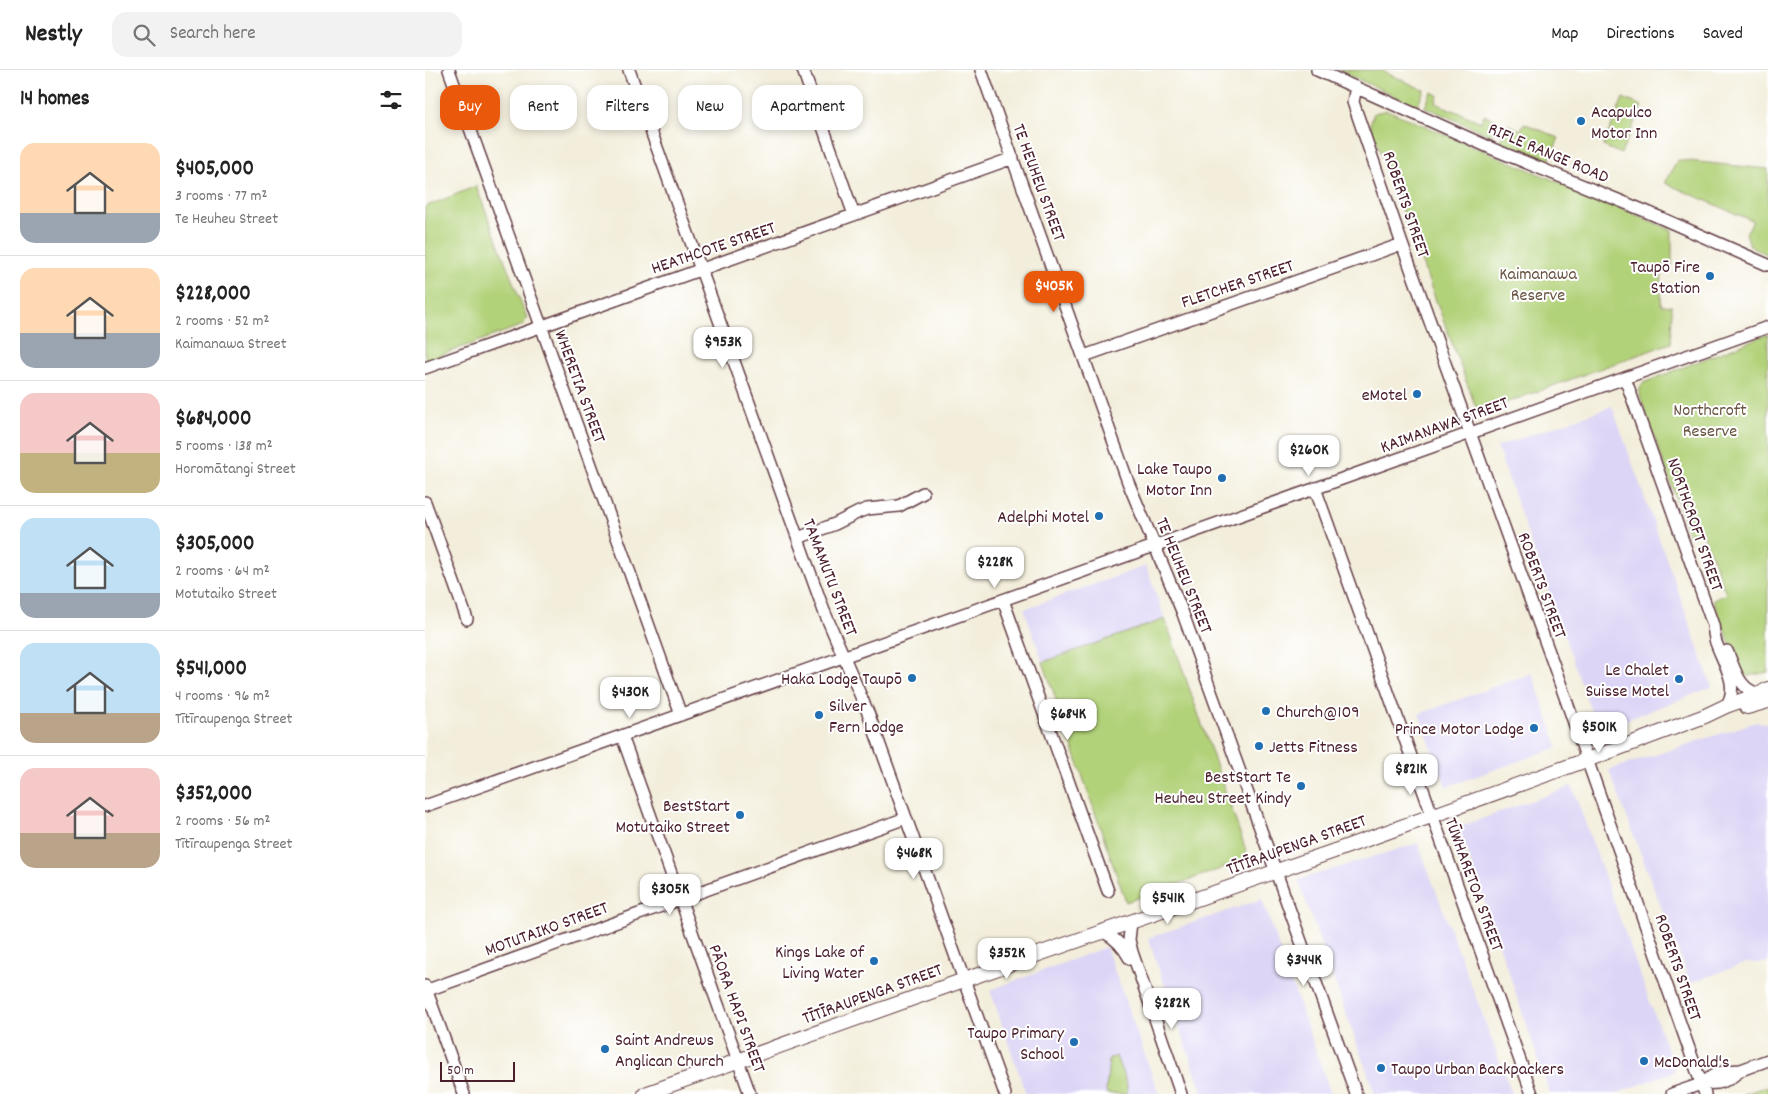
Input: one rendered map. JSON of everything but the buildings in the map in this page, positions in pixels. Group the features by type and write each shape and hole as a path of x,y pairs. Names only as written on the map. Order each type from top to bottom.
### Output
{"main road":[{"name":"TĪTĪRAUPENGA STREET","path":"1705,716 1722,714 1765,698"},
{"name":"TĪTĪRAUPENGA STREET","path":"645,1094 1431,816 1705,716 1726,706 1765,698"}],"street":[{"name":"WHERETIA STREET","path":"449,70 681,715"},
{"name":"TAMAMUTU STREET","path":"629,70 824,611 869,715 1005,1094"},
{"path":"803,70 854,215"},
{"name":"TE HEUHEU STREET","path":"981,70 1129,482 1182,611 1356,1094"},
{"name":"RIFLE RANGE ROAD","path":"1317,70 1493,149 1645,211 1768,265"},
{"name":"ROBERTS STREET","path":"1356,87 1353,102 1402,244 1703,1089"},
{"name":"HEATHCOTE STREET","path":"425,368 1013,158"},
{"name":"FLETCHER STREET","path":"1084,356 1402,244"},
{"name":"KAIMANAWA STREET","path":"425,806 1768,327"},
{"name":"NORTHCROFT STREET","path":"1625,378 1713,625 1716,642 1732,687 1732,695 1726,706"},
{"name":"TŪWHARETOA STREET","path":"1315,488 1532,1094"},
{"path":"798,538 867,509 899,506 923,493"},
{"path":"425,502 467,619"},
{"path":"1003,600 1108,891"},
{"name":"NORTHCROFT STREET","path":"1713,625 1723,640 1740,682 1747,690 1765,698"},
{"name":"PĀORA HAPI STREET","path":"622,736 750,1094"},
{"name":"MOTUTAIKO STREET","path":"426,989 905,818"},
{"path":"1131,922 1129,940 1139,976 1181,1094"},
{"path":"1104,932 1123,946 1139,976"},
{"path":"426,989 464,1094"},
{"path":"1672,1094 1703,1089 1714,1075 1726,1071 1741,1070 1768,1060"}],"shaded area":[{"path":"1612,406 1712,687 1598,731 1497,447"},
{"path":"1146,566 1165,619 1043,662 1024,609"},
{"path":"1532,673 1558,747 1446,787 1419,714"},
{"path":"1756,722 1768,723 1768,963 1746,963 1690,983 1609,770"},
{"path":"1572,786 1675,1071 1615,1094 1550,1094 1459,827"},
{"path":"1418,843 1512,1094 1375,1094 1298,880"},
{"path":"1262,899 1331,1094 1203,1094 1148,938"},
{"name":"Taupo Primary School","path":"1106,947 1159,1094 1026,1094 990,990"}],"green space":[{"path":"1338,70 1380,70 1424,90 1417,106"},
{"path":"1431,92 1438,95 1436,103 1481,122 1484,115 1499,121 1492,136 1425,107"},
{"path":"1623,98 1642,106 1621,154 1603,146"},
{"name":"Kaimanawa Reserve","path":"1387,110 1672,230 1672,265 1662,266 1661,305 1672,306 1671,343 1478,413 1370,124 1374,113"},
{"path":"1524,123 1559,138 1549,161 1500,141 1507,124 1521,130"},
{"path":"1678,160 1768,169 1768,255 1750,246 1746,233 1753,221 1665,183"},
{"path":"476,186 527,318 523,325 425,361 425,207"},
{"name":"Northcroft Reserve","path":"1768,334 1768,672 1743,677 1713,600 1726,594 1702,530 1689,535 1640,396 1640,388 1643,383"},
{"path":"1165,619 1249,859 1126,902 1043,662"},
{"path":"1116,1056 1127,1085 1127,1094 1107,1094 1106,1091 1109,1059"},
{"path":"1768,1086 1768,1094 1743,1094"}],"place":[{"name":"Acapulco Motor Inn","path":"1581,121"},
{"name":"Taupō Fire Station","path":"1710,276"},
{"name":"eMotel","path":"1417,394"},
{"name":"Lake Taupo Motor Inn","path":"1222,478"},
{"name":"Adelphi Motel","path":"1099,516"},
{"name":"Haka Lodge Taupō","path":"912,678"},
{"name":"Le Chalet Suisse Motel","path":"1679,679"},
{"name":"Church@109","path":"1266,711"},
{"name":"Silver Fern Lodge","path":"819,715"},
{"name":"Prince Motor Lodge","path":"1534,728"},
{"name":"Jetts Fitness","path":"1259,746"},
{"name":"BestStart Te Heuheu Street Kindy","path":"1301,786"},
{"name":"BestStart Motutaiko Street","path":"740,815"},
{"name":"Kings Lake of Living Water","path":"874,961"},
{"name":"Taupo Primary School","path":"1074,1042"},
{"name":"Saint Andrews Anglican Church","path":"605,1049"},
{"name":"McDonald's","path":"1644,1061"},
{"name":"Taupo Urban Backpackers","path":"1381,1068"}]}
